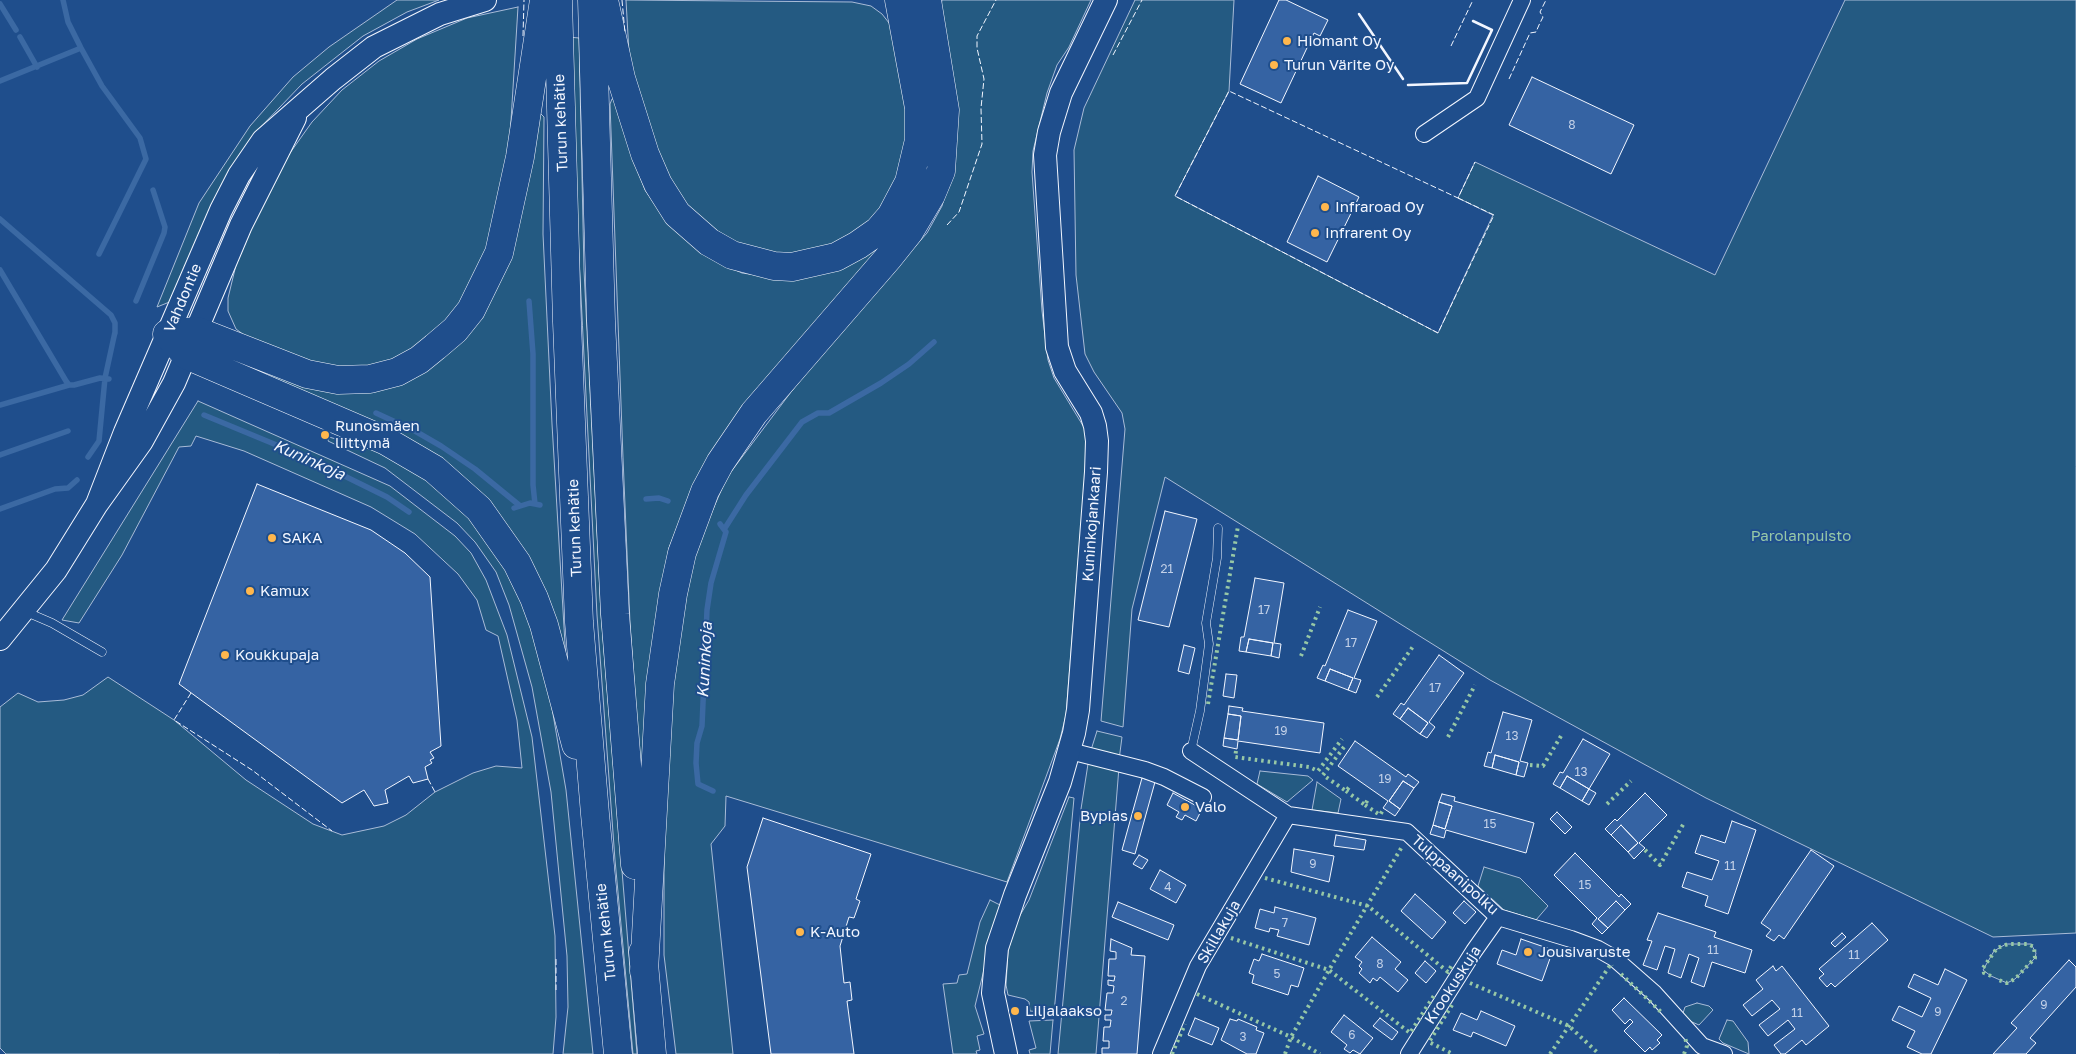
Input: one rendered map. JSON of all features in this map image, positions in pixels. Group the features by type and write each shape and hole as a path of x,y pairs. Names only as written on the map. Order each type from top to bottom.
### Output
{"highway":[{"path":"167,334 191,343 307,374 338,380 370,379 397,372 419,360 455,330 471,310 499,253 548,37 544,0"},
{"name":"Turun kehätie","path":"558,0 548,37 579,622 594,814 618,1054"},
{"path":"592,0 602,39 620,78 645,154 658,184 677,214 698,234 732,255 774,266 792,266 836,256 858,246 878,231 890,216 909,182 919,140 919,108 899,0"},
{"path":"604,0 602,39 601,320 615,614 652,1054"},
{"path":"644,971 660,684 673,594 682,553 705,491 720,463 749,420 790,370 889,258 909,232 931,195 941,171 945,110 927,0"},
{"path":"191,343 386,440 434,469 479,509 517,564 534,598 554,662 594,814"}],"street":[{"name":"Vahdontie","path":"97,504 167,334 221,210 239,175 264,140 340,73 374,48 440,14 485,0"},
{"name":"Kuninkojankaari","path":"1006,1054 993,994 997,948 1015,895 1060,782 1070,751 1078,710 1097,441 1091,412 1068,376 1057,348 1045,155 1054,111 1061,93 1106,0"},
{"path":"1424,134 1477,98 1522,0"},
{"name":"Vahdontie","path":"0,639 24,612 56,570 97,504 142,441 174,383 241,226 299,110"},
{"path":"1070,751 1144,770 1164,777 1203,797"},
{"name":"Tulppaanipolku","path":"1191,751 1288,815 1407,832 1498,917 1571,939 1598,949 1614,958 1654,993 1699,1050 1724,1054"},
{"name":"Skillakuja","path":"1160,1054 1198,966 1288,815"},
{"name":"Krookuskuja","path":"1409,1054 1474,951 1498,917"}],"lane":[{"path":"1191,751 1200,711 1208,644 1206,623 1218,558 1218,528"},
{"path":"24,612 52,623 102,652"}],"green space":[{"path":"397,0 439,0 407,12 363,36 302,84 257,131 172,301 157,307 199,203 250,126 293,77 329,47"},
{"path":"626,0 852,2 871,6 882,14 893,28 903,61 910,142 885,208 846,240 792,257 751,251 684,211 643,117 629,53"},
{"path":"942,0 1091,0 1069,47 1057,65 1047,93 1033,151 1032,172 1042,311 1048,360 1054,378 1085,429 1087,450 1066,715 1060,739 1007,882 726,796 725,826 711,844 733,1054 676,1054 664,955 664,818 673,673 694,553 727,477 839,332 927,233 942,206 952,168 940,13"},
{"name":"Parolanpuisto","path":"1135,0 1234,0 1229,91 1175,196 1438,333 1493,215 1458,198 1475,162 1715,275 1845,0 2076,0 2076,933 1993,937 1706,798 1490,680 1165,477 1132,609 1123,727 1101,721 1125,429 1122,413 1094,372 1085,354 1076,275 1074,150 1084,108"},
{"path":"518,7 509,153 491,243 454,317 394,363 330,370 244,335 236,329 228,311 228,298 236,265 262,204 285,160 312,122 342,90 379,61 417,39 467,18"},
{"path":"568,37 579,38 584,270 601,614 637,1054 633,1054 615,860 597,615"},
{"path":"615,98 630,150 645,190 667,222 722,264 742,273 763,276 840,263 924,161 930,163 921,196 686,505 669,548 657,611 641,780 630,623 623,458 610,104 612,99"},
{"path":"538,111 544,117 543,234 566,661 507,528 245,368 246,366 321,390 453,347"},
{"path":"198,401 390,486 455,536 471,553 486,580 507,635 532,737 555,936 556,1017 553,1054 6,1054 0,1048 0,707 18,693 38,702 64,700 83,695 108,677 174,720 246,780 313,824 342,835 384,826 406,815 435,792 473,773 496,766 522,768 517,720 498,636 486,630 477,600 458,574 415,534 371,507 244,451 196,436 191,446 179,447 122,555 79,623 62,620"},
{"path":"329,437 387,454 422,475 467,514 505,568 527,611 548,685 566,790 593,1054 563,1054 568,1007 567,956 551,792 532,687 509,605 496,572 475,542 457,523 385,468 328,441"},
{"path":"1097,731 1122,737 1119,760 1091,750"},
{"path":"1088,764 1119,767 1096,1054 1058,1054 1081,809"},
{"path":"1260,771 1308,776 1313,780 1287,802 1257,784"},
{"path":"1317,782 1341,799 1338,813 1312,810"},
{"path":"1069,797 1074,798 1054,1013 1030,1011 1029,1002 1025,999 1008,995 1006,985 1008,951 1016,922 1029,900"},
{"path":"1484,867 1520,878 1548,906 1536,920 1504,910 1478,886"},
{"path":"990,900 1000,905 975,1006 984,1034 977,1036 980,1050 976,1051 977,1054 953,1054 943,984 957,983 959,975 967,974 980,922"},
{"path":"2006,944 2031,944 2036,953 2035,958 2015,979 2007,983 1983,970 1994,951"},
{"path":"1697,1003 1709,1006 1713,1010 1699,1025 1692,1022 1683,1013 1685,1007"},
{"path":"1053,1020 1050,1054 1030,1054 1029,1050 1036,1048 1029,1021"},
{"path":"1727,1020 1733,1021 1748,1042 1749,1054 1723,1043 1719,1039"}],"building":[{"path":"1279,0 1286,0 1328,20 1320,36 1314,33 1281,103 1240,84"},
{"path":"1532,77 1634,125 1611,174 1509,125"},
{"path":"1318,176 1359,197 1327,262 1287,242"},
{"path":"257,484 371,530 405,553 430,577 441,746 430,752 434,758 430,760 432,763 425,767 428,779 413,783 409,776 385,790 388,803 374,806 364,790 342,803 179,684"},
{"path":"1165,511 1197,519 1169,627 1138,620"},
{"path":"1255,578 1284,583 1274,643 1281,644 1279,658 1271,656 1273,643 1249,639 1246,652 1239,651 1241,637 1244,637"},
{"path":"1348,610 1377,621 1354,678 1361,680 1356,693 1348,690 1353,678 1330,669 1325,681 1317,678 1323,665 1325,666"},
{"path":"1249,639 1273,643 1271,656 1246,652"},
{"path":"1184,645 1195,648 1189,674 1178,671"},
{"path":"1439,655 1464,673 1429,722 1435,727 1427,738 1420,734 1428,723 1408,708 1400,719 1393,714 1401,703 1404,705"},
{"path":"1330,669 1353,678 1348,690 1325,681"},
{"path":"1226,674 1237,675 1234,698 1223,696"},
{"path":"1229,706 1243,708 1242,711 1324,723 1320,753 1238,741 1237,749 1223,746 1224,738 1238,740 1241,716 1228,714"},
{"path":"1408,708 1428,723 1420,734 1400,719"},
{"path":"1503,712 1532,720 1520,761 1528,763 1524,777 1516,775 1519,762 1495,755 1492,768 1484,766 1488,752 1491,753"},
{"path":"1228,714 1241,716 1238,740 1224,738"},
{"path":"1583,739 1610,754 1589,789 1567,776 1560,788 1553,784 1560,772 1563,773"},
{"path":"1355,741 1406,777 1408,774 1419,782 1414,788 1403,781 1389,801 1400,809 1395,816 1383,808 1388,801 1338,766"},
{"path":"1495,755 1519,762 1516,775 1492,768"},
{"path":"1567,776 1589,789 1582,801 1560,788"},
{"name":"Bypias","path":"1142,778 1155,782 1135,854 1122,850"},
{"path":"1403,781 1414,788 1400,809 1389,801"},
{"path":"1589,789 1596,793 1589,805 1582,801"},
{"name":"Valo","path":"1173,793 1202,809 1196,821 1185,815 1182,820 1176,817 1179,812 1167,805"},
{"path":"1645,793 1667,815 1639,843 1645,848 1634,859 1628,852 1638,843 1621,825 1611,835 1605,829 1615,819 1617,821"},
{"path":"1442,794 1455,797 1454,801 1534,823 1526,853 1446,830 1444,838 1430,834 1433,825 1445,829 1452,806 1439,802"},
{"path":"1439,802 1452,806 1445,829 1433,825"},
{"path":"1557,812 1572,827 1565,834 1550,819"},
{"name":"K-Auto","path":"763,818 871,854 856,899 860,901 854,918 849,917 840,946 844,983 850,982 852,1000 847,1001 854,1054 771,1054 747,867"},
{"path":"1732,821 1756,830 1728,914 1705,906 1708,896 1682,887 1687,872 1712,880 1719,861 1695,853 1701,835 1725,843"},
{"path":"1621,825 1638,843 1628,852 1611,835"},
{"path":"1336,835 1366,840 1364,850 1334,846"},
{"path":"1294,849 1334,856 1329,882 1291,872"},
{"path":"1811,850 1834,866 1784,939 1779,935 1774,941 1766,936 1771,930 1761,923"},
{"path":"1575,853 1619,897 1621,894 1631,904 1625,910 1616,901 1598,919 1608,928 1602,934 1592,924 1597,918 1554,875"},
{"path":"1139,855 1148,860 1142,869 1133,864"},
{"path":"1160,870 1186,885 1176,903 1150,889"},
{"path":"1415,894 1446,922 1432,939 1401,911"},
{"path":"1464,901 1476,912 1465,924 1453,913"},
{"path":"1616,901 1625,910 1608,928 1598,919"},
{"path":"1118,902 1174,925 1168,940 1112,917"},
{"path":"1275,907 1316,918 1309,945 1277,936 1279,930 1270,928 1269,932 1255,928 1260,909 1274,913"},
{"path":"1658,913 1716,932 1714,937 1752,950 1745,973 1712,962 1704,987 1691,982 1699,958 1689,954 1681,978 1668,973 1675,949 1665,946 1657,970 1643,965 1652,941 1647,940"},
{"path":"1872,923 1888,940 1835,987 1831,983 1827,987 1819,978 1824,974 1819,969"},
{"path":"1842,933 1846,937 1835,947 1831,943"},
{"path":"1372,937 1401,962 1395,969 1408,980 1398,992 1380,977 1377,981 1373,978 1370,983 1359,973 1362,969 1359,966 1362,962 1355,957"},
{"path":"1111,939 1132,948 1131,955 1145,956 1137,1054 1102,1054 1102,1048 1109,1048 1109,1041 1103,1041 1104,1027 1110,1027 1111,1020 1105,1020 1105,1015 1111,1015 1112,1010 1105,1010 1107,993 1113,993 1114,986 1108,985 1108,980 1114,981 1115,976 1108,976 1109,959 1116,959 1116,952 1110,951"},
{"path":"1521,939 1553,950 1542,981 1497,964 1502,950 1516,955"},
{"path":"1262,954 1304,968 1298,987 1291,985 1288,995 1252,983 1254,975 1249,973 1254,959 1259,961"},
{"path":"2069,960 2076,967 2076,987 2030,1038 2036,1043 2026,1054 1993,1054 2017,1028 2011,1023"},
{"path":"1425,961 1436,971 1426,983 1415,973"},
{"path":"1773,966 1776,971 1782,966 1829,1026 1806,1045 1802,1040 1785,1054 1781,1054 1774,1045 1795,1029 1788,1020 1768,1036 1759,1025 1780,1009 1772,1000 1752,1016 1743,1005 1763,989 1756,980"},
{"path":"1945,969 1967,980 1931,1054 1922,1054 1907,1047 1915,1031 1892,1020 1899,1006 1922,1017 1931,998 1908,987 1914,974 1938,985"},
{"path":"1624,998 1662,1035 1657,1040 1660,1043 1652,1050 1650,1047 1645,1052 1624,1031 1633,1022 1630,1019 1625,1024 1612,1010"},
{"path":"1481,1011 1515,1026 1506,1046 1473,1032 1471,1037 1453,1030 1461,1013 1477,1020"},
{"path":"1344,1015 1373,1038 1360,1054 1353,1050 1350,1053 1344,1049 1347,1045 1331,1032"},
{"path":"1195,1018 1219,1028 1212,1045 1188,1035"},
{"path":"1380,1018 1398,1032 1392,1040 1373,1026"},
{"path":"1230,1019 1237,1021 1238,1019 1257,1027 1256,1030 1264,1033 1256,1054 1247,1054 1221,1040"}],"waterway":[{"path":"63,0 68,22 81,48 102,86 140,138 146,159 99,254"},
{"path":"0,4 16,30"},
{"path":"20,37 37,67"},
{"path":"0,81 81,48"},
{"path":"136,301 165,227 153,190"},
{"path":"0,219 111,315 115,323 115,333"},
{"name":"Kuninkoja","path":"0,270 69,385 100,378 109,379"},
{"path":"529,301 533,354 533,485 535,504"},
{"path":"88,457 99,441 105,378 115,332"},
{"path":"725,528 746,495 802,422 818,413 829,413 881,383 909,364 934,342"},
{"path":"0,405 69,385"},
{"path":"376,413 415,431 441,446 475,469 519,505"},
{"name":"Kuninkoja","path":"204,415 308,458 387,497 409,512"},
{"path":"0,455 68,431"},
{"path":"0,509 55,489 68,488 77,480"},
{"name":"Kuninkoja","path":"646,499 659,498 668,501"},
{"name":"Kuninkoja","path":"514,508 530,503 540,505"},
{"name":"Kuninkoja","path":"713,791 698,784 696,763 697,743 702,726 707,610 711,583 726,532 720,524"}],"hedge":[{"path":"1208,704 1238,526"},
{"path":"1301,656 1320,607"},
{"path":"1377,697 1414,645"},
{"path":"1448,737 1475,685"},
{"path":"1530,765 1543,766 1561,736"},
{"path":"1236,751 1235,757 1309,767 1318,771 1342,739"},
{"path":"1344,747 1323,775 1346,791 1350,786"},
{"path":"1607,804 1631,781"},
{"path":"1346,791 1365,805 1368,799"},
{"path":"1365,805 1380,815 1383,810"},
{"path":"1645,850 1660,865 1684,823"},
{"path":"1285,1054 1291,1037 1403,845"},
{"path":"1265,878 1368,906 1448,972 1453,963"},
{"path":"1231,938 1329,970 1410,1033 1435,994"},
{"path":"1991,976 1984,973 1983,968 1997,948 2008,944 2028,944 2034,947 2035,958 2015,979 2007,983 1996,979"},
{"path":"1550,1054 1611,964 1612,966"},
{"path":"1621,974 1661,1012"},
{"path":"1470,983 1569,1026 1599,1054"},
{"path":"1197,994 1291,1037 1320,1054"},
{"path":"1452,1005 1429,1042 1453,1054"},
{"path":"1172,1054 1185,1024"},
{"path":"1684,1054 1687,1046 1685,1037"}],"fence":[{"path":"523,36 524,0"},
{"path":"622,0 625,33"},
{"path":"947,225 959,212 982,144 981,108 984,79 977,48 977,36 996,0"},
{"path":"1113,55 1142,0"},
{"path":"1451,46 1473,0"},
{"path":"1509,79 1530,33 1536,32 1543,17 1540,12 1546,0"},
{"path":"1458,198 1494,215 1438,333 1175,196 1229,91 1458,198 1475,162"},
{"path":"191,693 174,720 252,770 332,831"},
{"path":"428,779 435,792"},
{"path":"556,959 556,990"}],"wall":[{"path":"1359,14 1403,79"},
{"path":"1408,85 1467,83 1492,30 1473,21"}],"place":[{"name":"Hiomant Oy","path":"1287,41"},
{"name":"Turun Värite Oy","path":"1274,65"},
{"name":"Infraroad Oy","path":"1325,207"},
{"name":"Infrarent Oy","path":"1315,233"},
{"name":"Runosmäen liittymä","path":"325,435"},
{"name":"SAKA","path":"272,538"},
{"name":"Kamux","path":"250,591"},
{"name":"Koukkupaja","path":"225,655"},
{"name":"Valo","path":"1185,807"},
{"name":"Bypias","path":"1138,816"},
{"name":"K-Auto","path":"800,932"},
{"name":"Jousivaruste","path":"1528,952"},
{"name":"Liljalaakso","path":"1015,1011"}]}
